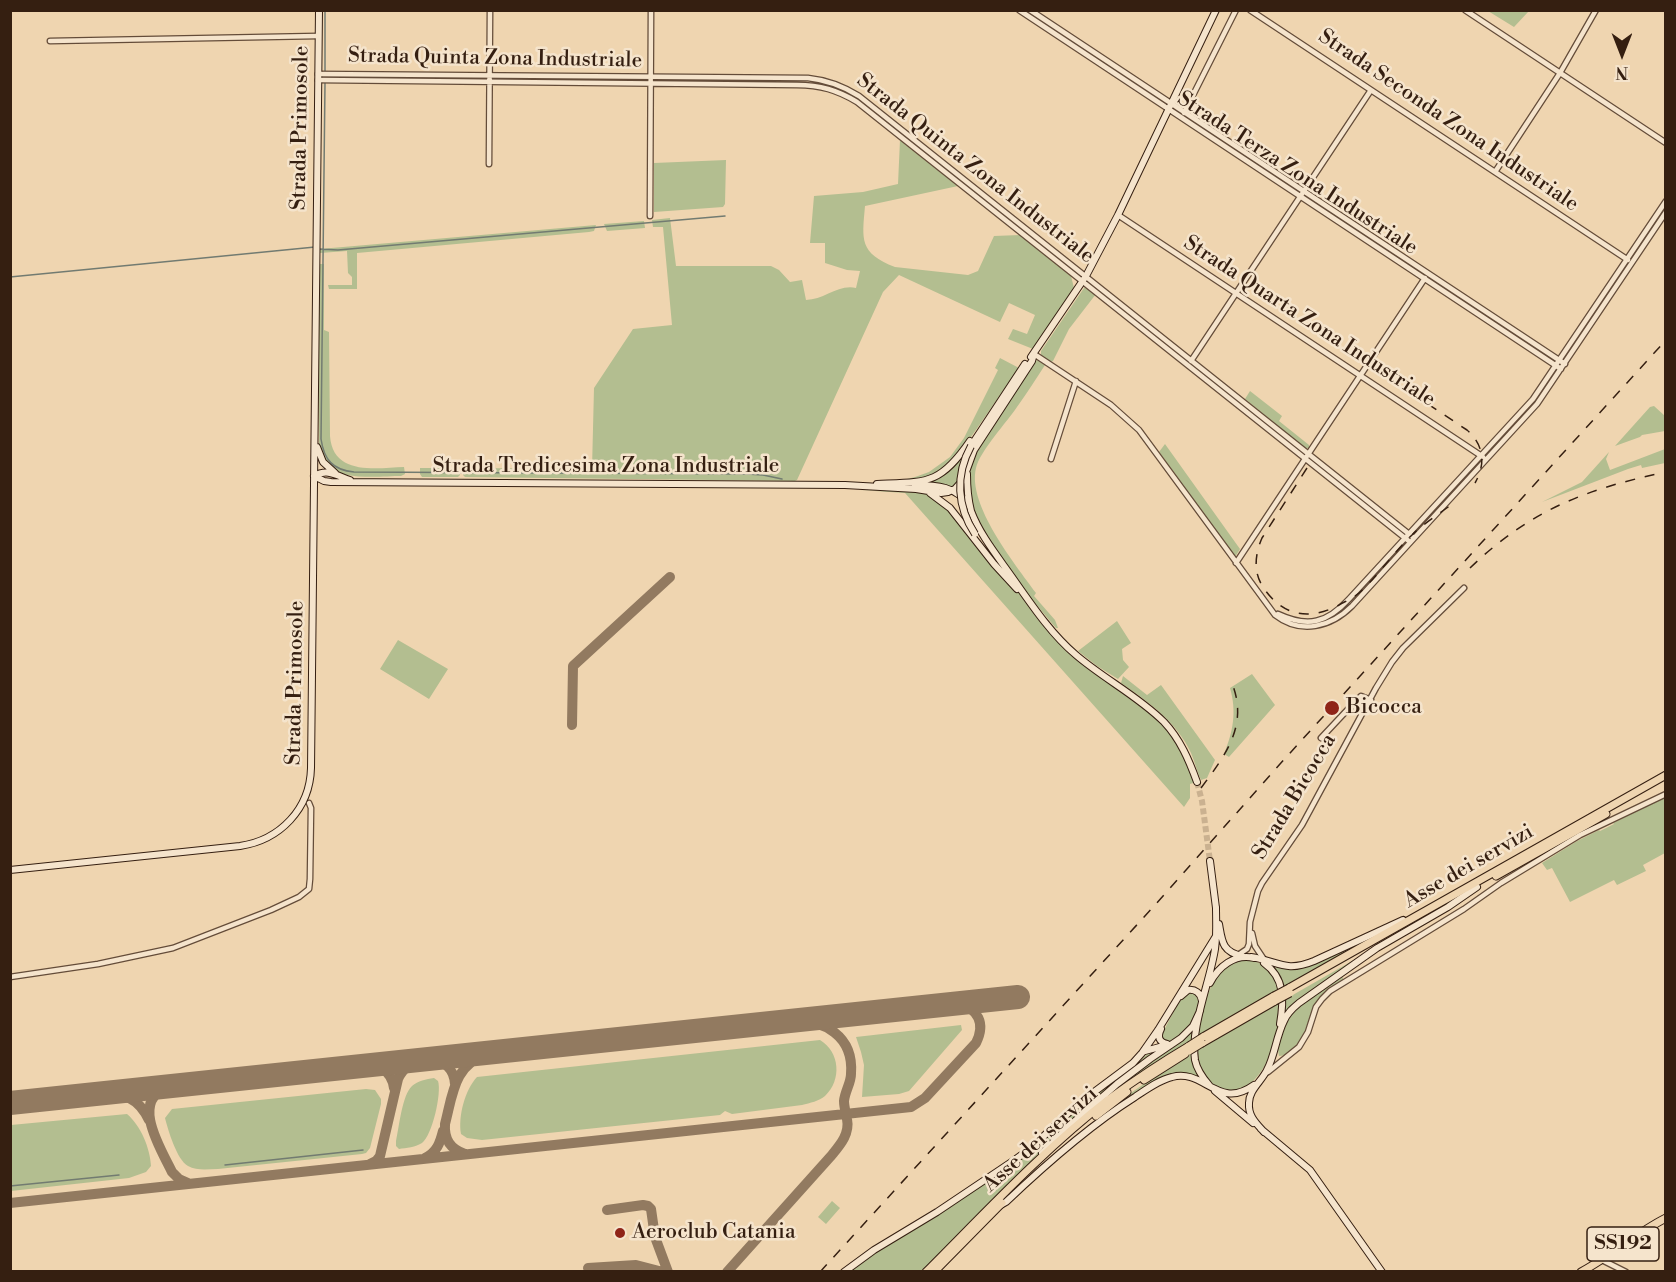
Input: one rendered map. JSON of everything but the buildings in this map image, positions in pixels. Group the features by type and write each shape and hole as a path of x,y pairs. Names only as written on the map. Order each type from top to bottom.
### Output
{"main road":[{"name":"Strada Primosole","path":"10,870 249,844 272,836 286,825 295,816 306,796 311,774 319,10"},
{"path":"1019,590 975,534 964,513 960,495 962,469 970,446 1084,279 1118,215 1216,10"},
{"path":"859,486 941,493 961,484 974,450 1032,361 1034,354"},
{"path":"859,486 917,482 945,472 960,457 1006,393"},
{"path":"315,429 319,456 326,466 334,473 352,481"},
{"path":"968,465 971,509"},
{"path":"314,476 323,472 334,473"},
{"path":"314,476 331,482"},
{"path":"314,498 319,487 331,482"},
{"name":"Strada Tredicesima Zona Industriale","path":"331,482 859,486"},
{"path":"879,484 936,485 952,490 965,500 985,537 1028,600"},
{"path":"923,490 936,496 950,508 994,564 1076,655 1164,722 1180,743 1197,782"},
{"name":"Asse dei servizi","path":"1289,990 1665,775"},
{"name":"Asse dei servizi","path":"1289,990 1665,780"},
{"path":"1210,861 1224,945 1229,952 1269,967 1279,981 1283,994 1279,1034"},
{"path":"1264,1132 1255,1122 1249,1109 1249,1099 1274,1053 1284,1020 1290,1012 1299,1003 1377,948 1448,907 1477,887"},
{"path":"1204,994 1219,970 1231,960 1244,957 1289,967 1308,964 1441,902"},
{"path":"1216,907 1216,936 1212,964 1195,1041 1196,1062 1201,1074 1219,1096 1310,1170 1382,1272"},
{"path":"844,1272 1031,1148 1078,1104 1132,1063 1142,1053 1168,1015 1216,936"},
{"path":"1177,1000 1185,992 1191,990 1199,994 1202,1003"},
{"path":"1189,1048 1289,990"},
{"path":"984,1214 997,1196 1076,1120 1133,1071 1191,1029 1200,1011"},
{"path":"1168,1015 1158,1037 1161,1041 1171,1044"},
{"path":"1142,1053 1171,1044"},
{"name":"Asse dei servizi","path":"934,1272 1059,1147 1103,1110 1189,1048"},
{"name":"Asse dei servizi","path":"926,1272 1078,1125 1135,1080 1189,1048"},
{"path":"999,1206 1088,1131 1124,1104 1160,1082 1171,1077 1185,1076 1194,1078 1223,1093 1235,1093 1251,1088 1262,1077"},
{"name":"SS192","path":"1581,1272 1665,1218"}],"street":[{"path":"489,164 490,10"},
{"path":"650,216 651,10"},
{"name":"Strada Terza Zona Industriale","path":"1018,10 1050,28 1356,233 1561,365"},
{"name":"Strada Terza Zona Industriale","path":"1030,10 1050,28"},
{"path":"1184,112 1236,10"},
{"name":"Strada Seconda Zona Industriale","path":"1250,10 1629,261"},
{"path":"1465,10 1665,143"},
{"path":"1495,172 1560,73 1596,10"},
{"path":"50,41 318,36"},
{"path":"330,74 330,80"},
{"name":"Strada Quinta Zona Industriale","path":"318,77 330,74 413,74 804,78 839,85 859,96 1188,366 1409,538"},
{"path":"413,74 413,81"},
{"name":"Strada Quinta Zona Industriale","path":"318,77 330,80 813,85 836,91 857,102 1071,272 1084,279 1192,361 1307,457"},
{"path":"804,78 805,85"},
{"path":"813,85 814,79"},
{"path":"1188,366 1371,90"},
{"name":"Strada Terza Zona Industriale","path":"1170,107 1184,112 1215,137 1304,191 1426,276"},
{"path":"1034,354 1110,405 1138,430 1278,617 1290,623 1317,626 1338,618 1514,424 1537,404 1665,201"},
{"path":"1629,261 1665,212"},
{"name":"Strada Quarta Zona Industriale","path":"1118,215 1484,458"},
{"path":"1356,233 1360,228"},
{"path":"1071,272 1075,280 1075,293"},
{"path":"1236,563 1426,276"},
{"path":"1207,381 1211,376"},
{"path":"1051,459 1076,381"},
{"name":"Strada Bicocca","path":"1244,957 1251,916 1262,883 1302,825 1392,662 1464,588"},
{"path":"1321,738 1360,696 1371,699"},
{"path":"1352,705 1364,711"},
{"path":"1262,1077 1292,1054 1305,1040 1316,1008 1330,991 1580,835 1665,794"},
{"path":"10,977 173,948 299,897 309,889 309,804"},
{"path":"1251,916 1253,941 1269,967"},
{"path":"1274,1053 1276,1058 1280,1059 1292,1054"},
{"path":"1602,1260 1626,1272"}],"green space":[{"path":"1488,11 1529,11 1514,27"},
{"path":"900,140 958,186 865,206 863,228 865,244 869,251 883,262 895,267 968,275 978,271 994,236 1020,235 1071,276 1074,288 1033,349 1008,339 1013,329 1027,334 1035,315 1009,303 1000,322 899,275 883,292 795,481 465,477 463,475 463,471 470,465 470,468 592,469 594,388 633,329 672,325 663,227 653,227 652,220 670,218 676,266 771,266 779,270 790,282 802,280 806,300 819,298 843,288 856,288 860,271 847,270 825,263 825,243 810,243 814,196 863,192 898,184"},
{"path":"726,160 725,204 723,207 654,212 654,163"},
{"path":"644,221 645,228 607,231 604,224"},
{"path":"596,225 594,231 589,232 357,253 357,289 329,289 328,285 352,285 352,277 348,273 347,251 320,253 320,249"},
{"path":"319,264 324,264 324,330 329,332 330,436 333,449 347,464 358,467 404,467 405,474 401,476 363,477 343,474 328,466 319,449"},
{"path":"1086,287 1096,294 1069,329 1051,362 1041,355 1041,351"},
{"path":"1000,358 1019,368 955,460 930,477 899,481 929,472 950,457 964,438 998,370 995,368"},
{"path":"1037,360 1045,365 978,461 975,483 985,516 995,534 1036,593 1034,596 1055,620 1058,628 994,550 972,503 968,480 972,459 977,449"},
{"path":"1250,391 1282,416 1279,421 1309,445 1309,448 1305,448 1245,399"},
{"path":"1654,406 1665,416 1665,431 1642,435 1615,446 1650,407"},
{"path":"1165,444 1240,549 1235,557 1159,452"},
{"path":"967,449 960,466 958,486 952,489 918,483 935,479"},
{"path":"1665,449 1665,463 1642,468 1641,465 1628,469 1542,502 1582,482 1609,452 1606,459 1610,470"},
{"path":"420,468 457,468 460,475 458,477 422,477"},
{"path":"860,490 924,492 938,499 1018,591 1066,651 1150,712 1172,735 1196,782 1190,784 1190,798 1184,807 905,493"},
{"path":"1117,621 1131,643 1122,649 1123,660 1129,667 1118,679 1078,651"},
{"path":"398,640 448,669 429,699 380,669"},
{"path":"1252,674 1275,705 1229,757 1224,754 1233,722 1230,688"},
{"path":"1123,676 1147,695 1161,685 1215,760 1207,778 1201,780 1191,753 1170,722 1121,683"},
{"path":"1665,797 1665,853 1643,865 1646,871 1617,885 1614,880 1570,902 1552,868 1547,870 1542,863 1577,841"},
{"path":"1372,937 1289,984 1291,996 1366,953 1283,1017 1282,984 1272,967 1292,970 1310,966"},
{"path":"1243,960 1260,963 1274,975 1279,990 1280,1010 1271,1053 1262,1071 1249,1085 1233,1090 1215,1086 1205,1077 1198,1047 1199,1029 1202,1011 1215,980 1227,966"},
{"path":"1343,977 1343,980 1317,1001 1300,1043 1289,1053 1279,1056 1278,1050 1282,1035 1291,1014 1303,1003"},
{"path":"1187,992 1197,993 1200,1000 1196,1014 1183,1033 1171,1042 1165,1042 1161,1036 1177,1005"},
{"path":"961,1025 962,1030 909,1091 862,1097 864,1065 856,1037"},
{"path":"1196,1025 1193,1039 1203,1081 1173,1075 1078,1135 1112,1106 1167,1068 1188,1043 1144,1070 1087,1112"},
{"path":"820,1040 827,1045 835,1059 834,1082 825,1096 802,1105 732,1114 725,1111 720,1115 482,1140 467,1138 461,1134 463,1104 477,1077"},
{"path":"1164,1047 1052,1140 922,1271 847,1272 1016,1161 1082,1104 1150,1052"},
{"path":"434,1078 438,1081 439,1095 426,1139 420,1144 399,1149 396,1141 403,1104 409,1090 417,1083"},
{"path":"366,1089 375,1090 381,1099 381,1104 370,1148 362,1154 218,1169 195,1169 180,1158 165,1118 172,1109"},
{"path":"127,1114 137,1125 147,1145 151,1166 146,1172 129,1178 11,1191 11,1125"},
{"path":"832,1201 840,1208 826,1224 818,1217"}],"waterway":[{"path":"325,10 325,71"},
{"path":"325,83 321,439 324,453 331,463 340,469 354,472 747,474 782,479"},
{"path":"319,249 338,250 725,216"},
{"path":"10,277 315,247"},
{"path":"225,1165 363,1150"},
{"path":"10,1186 119,1175"}],"taxiway":[{"path":"572,725 573,666 670,577"},
{"path":"10,1203 911,1107 925,1098 976,1043 980,1029 978,1018 971,1009 958,1003"},
{"path":"727,1272 838,1148 847,1130 844,1101 851,1074 848,1049 834,1032 825,1027 815,1023 791,1021"},
{"path":"465,1154 449,1143 445,1124 457,1081 468,1065 488,1053"},
{"path":"428,1059 447,1066 455,1084"},
{"path":"370,1164 380,1156 398,1079 408,1067 423,1060"},
{"path":"359,1066 382,1069 390,1076 394,1088"},
{"path":"180,1085 166,1088 156,1094 150,1104 149,1115 156,1140 172,1172 179,1179 188,1183"},
{"path":"101,1094 130,1098 140,1106 149,1120"},
{"path":"425,1158 437,1147 443,1131"},
{"path":"607,1210 643,1205 651,1209 655,1237 668,1272"},
{"path":"588,1268 636,1265 663,1272"}],"runway":[{"path":"10,1103 1018,997"}],"tunnel":[{"path":"1197,782 1202,801 1210,861"}],"railway":[{"path":"820,1272 1666,340"},
{"path":"1378,371 1473,436 1482,455 1481,469 1475,483"},
{"path":"1307,468 1262,538 1256,563 1260,581 1270,597 1287,610 1297,613 1307,614 1328,610 1357,595 1412,535 1456,501"},
{"path":"1470,568 1515,531 1560,505 1610,486 1666,472"},
{"path":"1201,788 1218,765 1236,728 1238,715 1233,686"}],"place":[{"name":"Bicocca","path":"1332,708"},
{"name":"Aeroclub Catania","path":"620,1233"}]}
